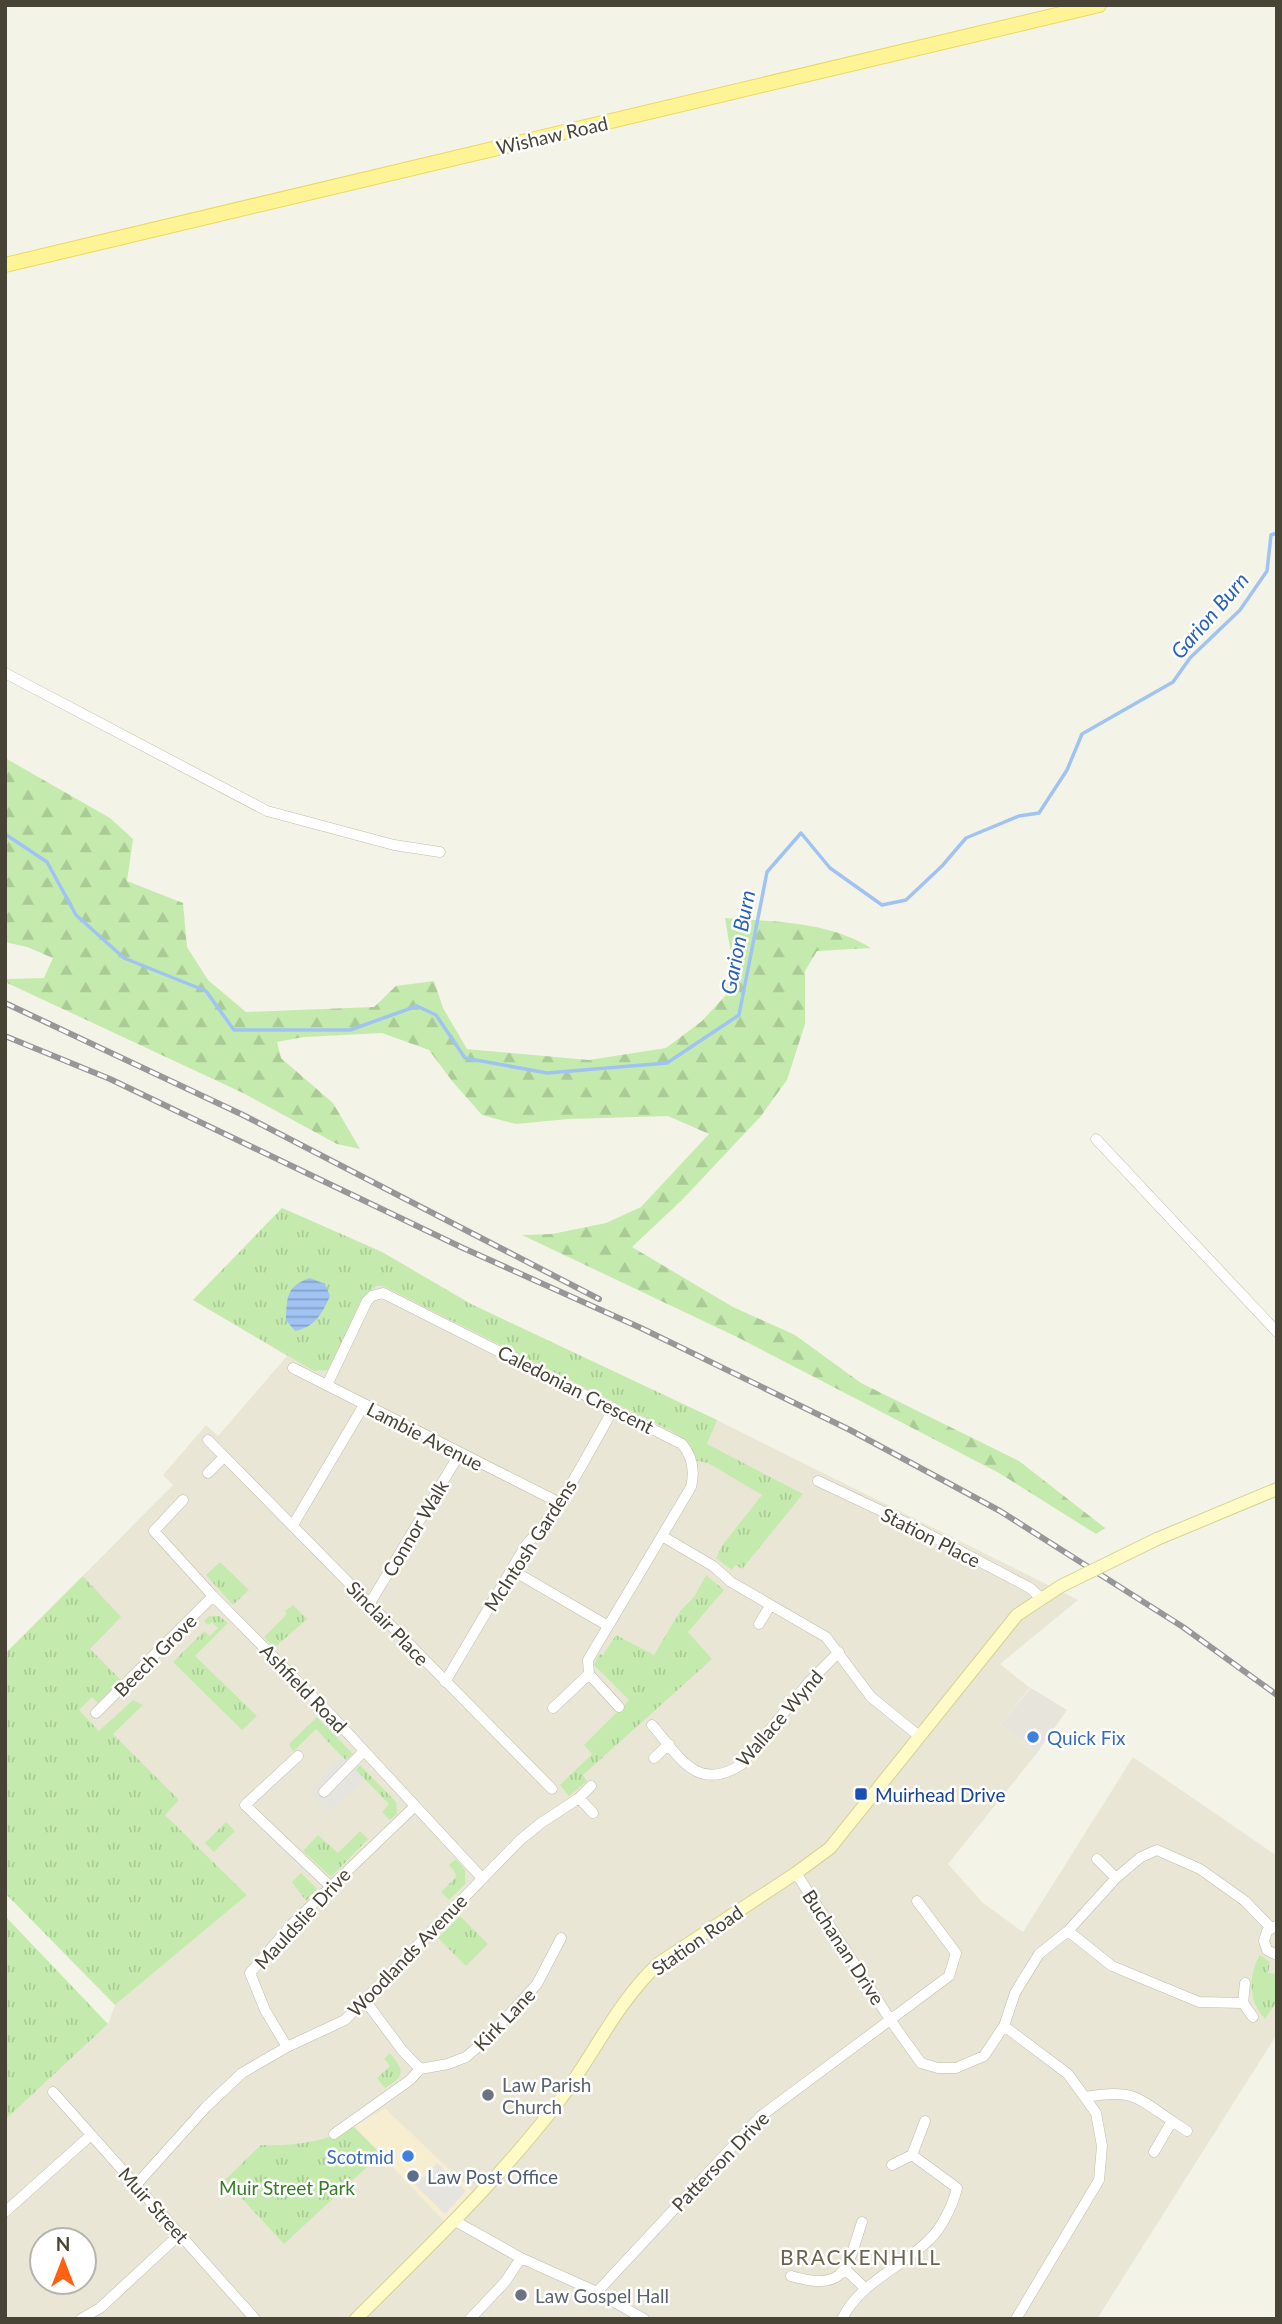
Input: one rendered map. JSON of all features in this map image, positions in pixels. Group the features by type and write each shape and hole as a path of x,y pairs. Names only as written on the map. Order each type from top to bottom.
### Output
{"main road":[{"name":"Wishaw Road","path":"5,265 1097,6"},
{"name":"Station Road","path":"356,2319 455,2221 560,2100 617,2011 642,1979 659,1963 796,1873 830,1847 1017,1615 1061,1586 1157,1539 1277,1489"}],"street":[{"path":"5,673 267,811 394,845 440,852"},
{"path":"1096,1139 1277,1332"},
{"name":"Caledonian Crescent","path":"327,1385 367,1301 372,1296 383,1293 682,1444 691,1459 691,1486 588,1660 589,1674 553,1708"},
{"name":"Lambie Avenue","path":"293,1368 558,1502"},
{"path":"293,1525 364,1405"},
{"name":"McIntosh Gardens","path":"445,1682 526,1545 538,1533 558,1502 614,1408"},
{"name":"Sinclair Place","path":"208,1440 552,1789"},
{"name":"Connor Walk","path":"370,1603 460,1452"},
{"path":"208,1473 224,1457"},
{"name":"Station Place","path":"818,1481 1030,1588 1041,1598"},
{"name":"Ashfield Road","path":"183,1500 154,1531 482,1878"},
{"path":"662,1536 713,1566 731,1582 770,1606 827,1637 871,1697 919,1736"},
{"path":"512,1570 608,1626"},
{"name":"Beech Grove","path":"96,1713 213,1596"},
{"path":"759,1625 770,1606"},
{"name":"Wallace Wynd","path":"652,1725 692,1769 703,1776 731,1772 742,1764 809,1682 839,1652"},
{"path":"589,1674 619,1707"},
{"path":"654,1758 669,1744"},
{"path":"324,1792 364,1751"},
{"path":"298,1756 245,1805 330,1886"},
{"name":"Woodlands Avenue","path":"136,2185 206,2106 242,2073 287,2047 345,2020 530,1831 592,1786"},
{"path":"579,1798 593,1813"},
{"name":"Mauldslie Drive","path":"287,2047 265,2010 250,1973 292,1924 415,1806"},
{"name":"Buchanan Drive","path":"796,1873 891,2021 922,2063 938,2068 956,2068 984,2056 1004,2026 1015,1993 1039,1954 1068,1931 1116,1878 1141,1857 1157,1850 1200,1869 1245,1901 1274,1927"},
{"path":"1097,1859 1116,1878"},
{"name":"Patterson Drive","path":"597,2292 761,2116 950,1976 956,1952 917,1901"},
{"path":"1274,1927 1265,1936 1265,1946 1270,1953 1277,1955"},
{"path":"1068,1931 1112,1966 1199,2002 1243,2003"},
{"name":"Kirk Lane","path":"420,2069 448,2064 466,2057 486,2040 537,1984 561,1938"},
{"path":"1245,1983 1243,2003 1252,2017"},
{"path":"334,2134 410,2080 420,2069 402,2050 364,1999"},
{"path":"1004,2026 1068,2074 1096,2113 1102,2146 1100,2180 1016,2319"},
{"name":"Muir Street","path":"53,2092 255,2319"},
{"path":"1084,2097 1115,2092 1138,2098 1186,2131"},
{"path":"892,2165 912,2155 925,2121"},
{"path":"1154,2152 1171,2121"},
{"path":"5,2212 91,2135"},
{"path":"842,2319 850,2303 931,2239 954,2201 957,2188 912,2155"},
{"path":"455,2221 521,2258 597,2292 644,2319"},
{"path":"791,2276 811,2282 835,2278 846,2270 862,2222"},
{"path":"81,2319 100,2308 180,2234"},
{"path":"470,2319 505,2282 521,2258"},
{"path":"846,2270 866,2289"}],"shaded area":[{"path":"282,1208 382,1252 471,1304 717,1420 1078,1600 1000,1664 1030,1688 1000,1724 1037,1753 948,1864 983,1903 1023,1932 1133,1757 1277,1856 1277,2034 1097,2319 5,2319 5,2120 108,2024 115,2005 247,1895 5,1660 5,1654 173,1485 163,1475 206,1425 218,1436 287,1356 193,1300"},
{"path":"1031,1688 1067,1710 1037,1753 1000,1724"},
{"path":"353,1754 360,1765 355,1770 364,1778 328,1812 311,1791 342,1756 346,1760"},
{"path":"385,2108 472,2191 444,2221 354,2127"},
{"path":"437,2163 466,2191 445,2214 415,2185"}],"green space":[{"path":"5,758 110,818 133,839 127,881 183,903 187,947 208,980 246,1012 374,1007 396,986 434,981 443,1008 467,1049 589,1060 666,1048 702,1021 725,996 731,954 725,918 801,924 837,932 871,948 817,951 805,971 805,1024 787,1080 761,1116 682,1200 632,1247 733,1307 795,1335 861,1383 1019,1461 1105,1528 1096,1534 999,1473 737,1337 522,1235 552,1234 606,1223 641,1207 709,1134 668,1116 568,1119 516,1124 482,1115 429,1050 382,1033 304,1037 277,1042 281,1058 333,1103 360,1149 337,1144 243,1093 5,982 5,979 44,978 53,958 27,947 5,942"},
{"path":"282,1208 382,1252 471,1304 717,1420 707,1444 803,1494 742,1569 736,1565 732,1570 716,1558 724,1543 762,1495 708,1463 697,1461 687,1442 671,1431 383,1286 377,1286 368,1292 328,1370 314,1371 193,1300"},
{"path":"220,1562 249,1590 233,1605 206,1575"},
{"path":"706,1575 724,1590 688,1632 712,1659 583,1775 587,1781 569,1796 560,1785 592,1754 584,1745 629,1700 594,1665 599,1654 603,1655 616,1635 654,1655"},
{"path":"83,1576 121,1617 90,1649 121,1680 98,1703 92,1697 79,1710 99,1731 133,1700 143,1705 113,1734 179,1800 165,1815 247,1895 115,2005 5,1893 5,1654"},
{"path":"293,1605 307,1619 274,1648 264,1637"},
{"path":"209,1616 219,1616 228,1623 195,1656 257,1716 242,1730 173,1662 204,1631 210,1636 218,1628 212,1622 208,1625 204,1621"},
{"path":"317,1717 353,1754 346,1761 316,1729 293,1752 289,1744"},
{"path":"360,1765 396,1802 397,1814 390,1820 382,1812 389,1804 355,1769"},
{"path":"226,1822 235,1831 214,1852 205,1843"},
{"path":"360,1831 368,1839 331,1877 303,1851 318,1835 338,1853"},
{"path":"456,1859 465,1870 465,1884 449,1900 441,1892 456,1877 449,1865"},
{"path":"301,1873 317,1889 306,1901 292,1882"},
{"path":"5,1916 108,2024 5,2120"},
{"path":"460,1916 488,1944 466,1966 438,1938"},
{"path":"1260,1955 1270,1962 1268,1973 1277,1974 1277,2001 1265,2019 1255,2004 1252,1988 1253,1971"},
{"path":"390,2053 401,2072 397,2080 385,2088 377,2078 390,2066 384,2059"},
{"name":"Muir Street Park","path":"354,2127 381,2154 284,2244 225,2180 261,2145 309,2142"}],"water":[{"path":"310,1278 325,1284 330,1296 317,1319 295,1331 286,1320 289,1293 296,1285"}],"waterway":[{"name":"Garion Burn","path":"5,834 47,862 76,915 124,958 206,991 234,1030 350,1030 417,1006 436,1015 465,1058 547,1073 667,1063 739,1015 767,872 801,833 830,868 882,905 906,900 942,866 966,838 1019,816 1039,813 1067,770 1082,734 1173,682 1190,658 1240,610 1267,571 1271,535 1277,533"}],"railway":[{"path":"5,1003 243,1115 599,1299"},
{"path":"5,1036 110,1079 463,1248 641,1328 850,1430 1000,1511 1183,1627 1277,1695"}],"place":[{"name":"Quick Fix","path":"1033,1737"},
{"name":"Muirhead Drive","path":"861,1794"},
{"name":"Law Parish Church","path":"488,2095"},
{"name":"Scotmid","path":"408,2156"},
{"name":"Law Post Office","path":"413,2176"},
{"name":"Law Gospel Hall","path":"521,2295"}],"district":[{"name":"BRACKENHILL","path":"861,2256"}]}
